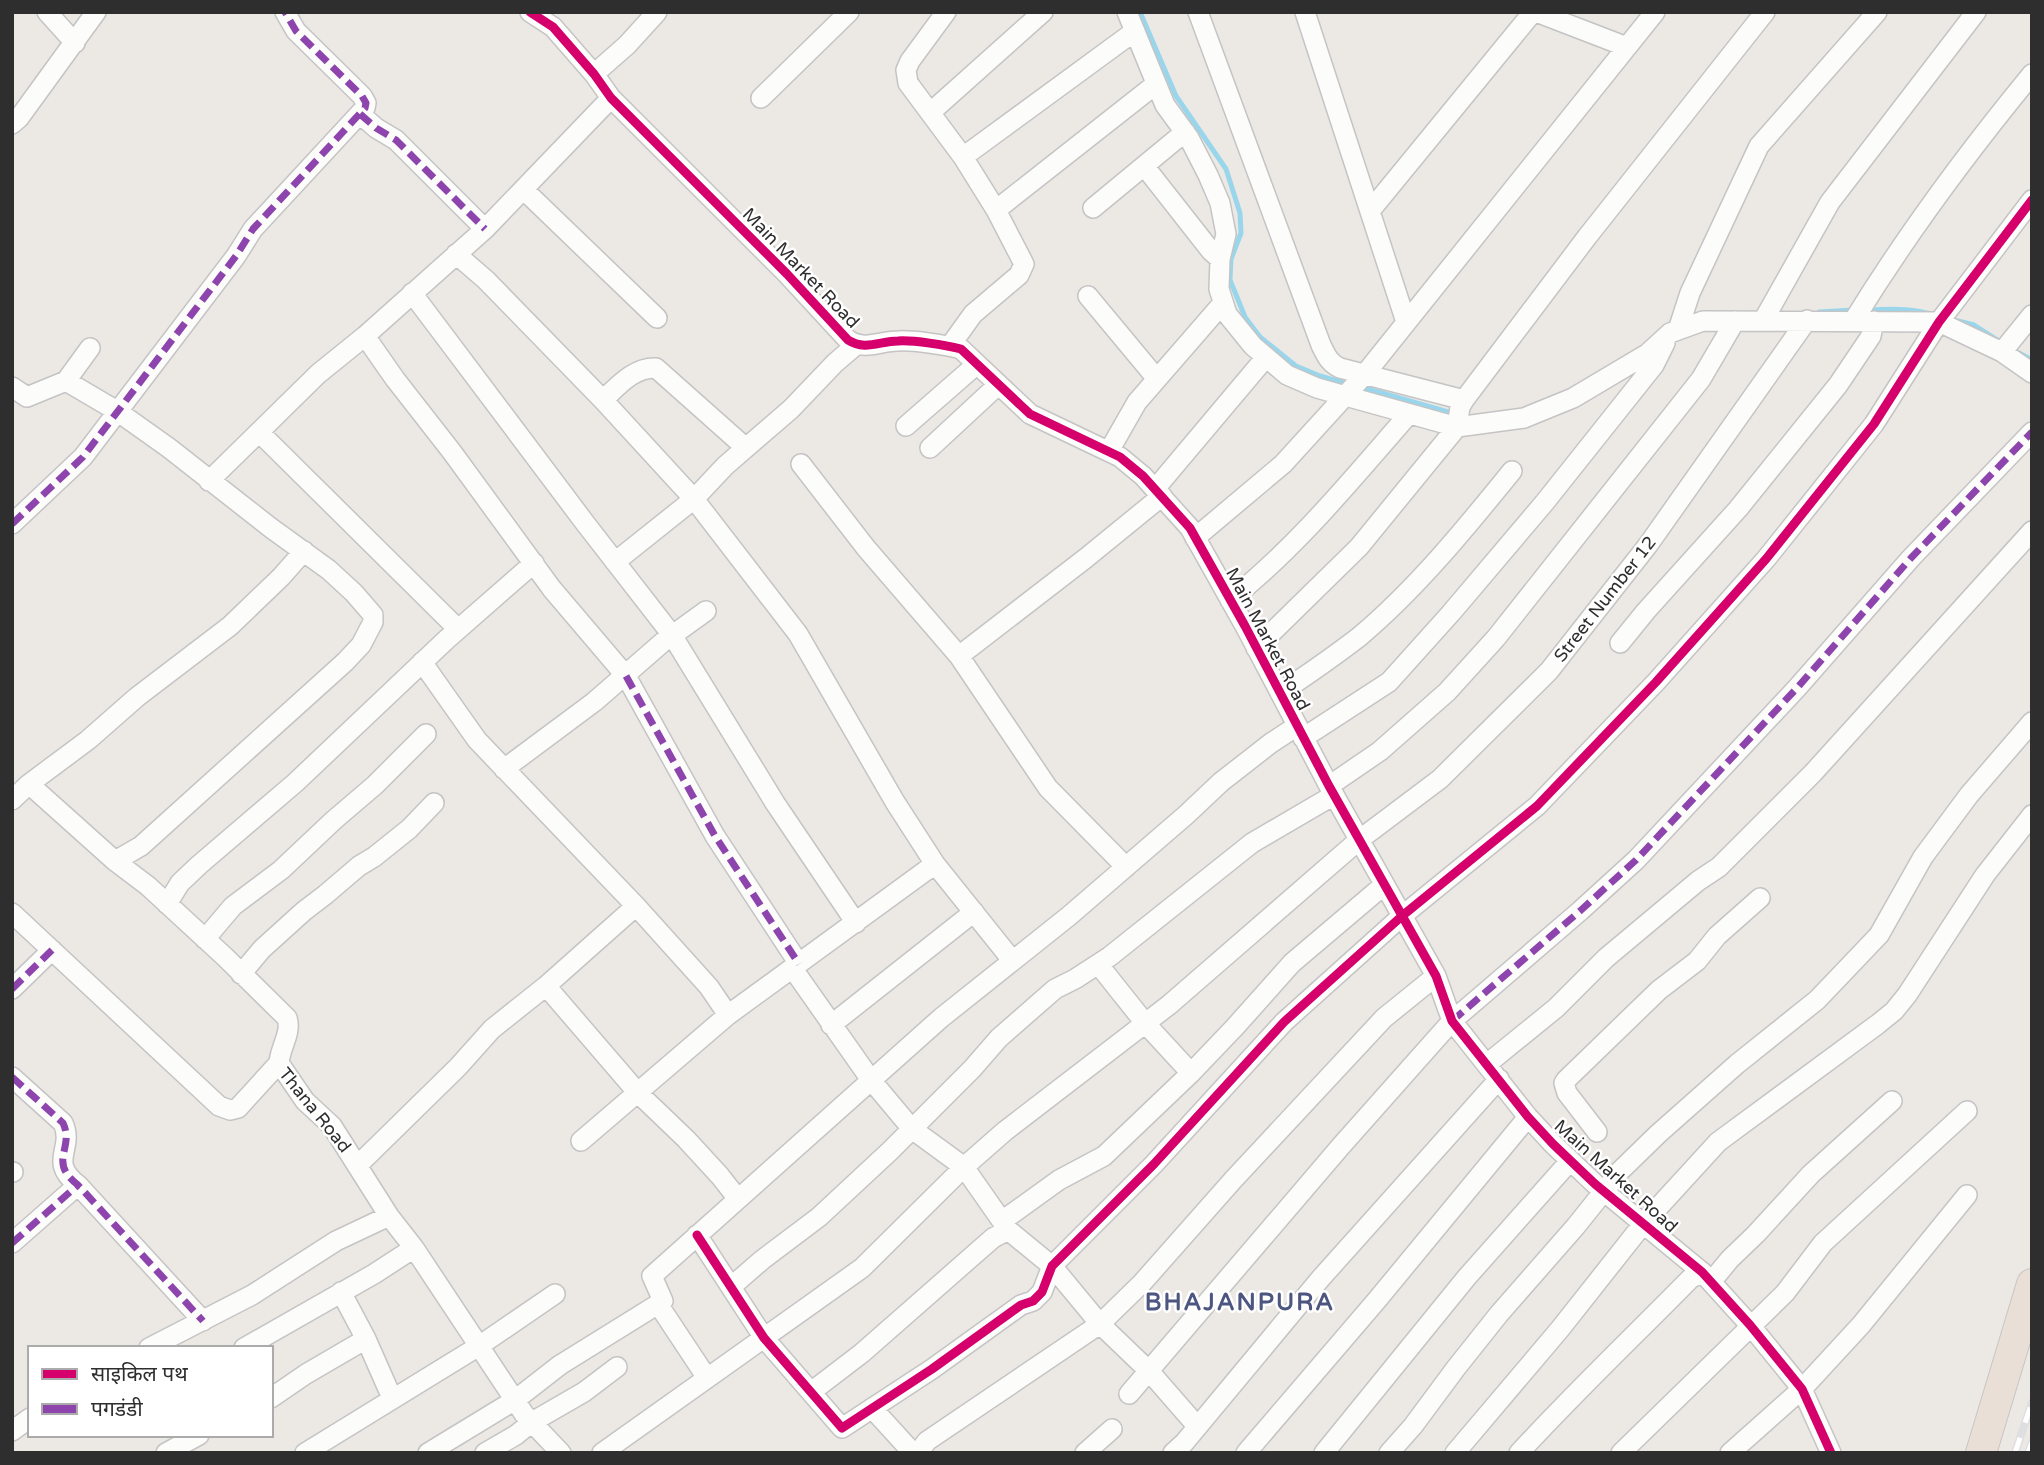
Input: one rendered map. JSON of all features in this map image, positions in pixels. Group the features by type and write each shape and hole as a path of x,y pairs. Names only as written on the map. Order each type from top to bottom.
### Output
{"highway":[{"path":"1981,1453 2032,1284"}],"street":[{"path":"47,12 75,43"},
{"path":"12,124 96,12"},
{"path":"12,524 83,457 236,256 253,229 365,108 366,103 362,96 296,31 285,12"},
{"name":"Main Market Road","path":"530,12 553,27 611,98 787,274 848,340 864,346 899,341 961,349 1030,414 1042,422 1109,451 1143,476 1190,528 1332,791 1436,976 1452,1021 1528,1117 1570,1161 1706,1277 1750,1325 1802,1389 1828,1452"},
{"path":"594,74 657,12"},
{"path":"761,98 849,12"},
{"path":"930,112 1043,12"},
{"path":"1127,12 1165,105 1185,132 1220,203 1226,234 1220,259 1219,289 1227,314 1253,346 1287,375 1317,388 1354,385 1459,414"},
{"path":"1198,12 1321,345 1332,364 1354,385 1409,414 1524,418 1573,398 1647,354 1677,327 1703,321 1735,321 1765,316 1807,320 1862,315 1942,318 2006,347 2032,373"},
{"path":"1305,12 1406,322"},
{"path":"1370,211 1535,12 1627,47"},
{"path":"1195,538 1283,464 1354,385 1655,12"},
{"path":"1256,648 1359,547 1587,237 1765,12"},
{"path":"428,1453 515,1400 560,1365 663,1301 652,1276 941,1018 1069,916 1221,782 1271,743 1300,732 1389,682 1545,502 1654,365 1677,327 1690,293 1759,146 1877,12"},
{"path":"1765,316 1830,202 1976,12"},
{"path":"945,13 909,61 906,70 908,83 963,157 1024,264 1023,270 973,314 950,346"},
{"path":"963,157 1135,31"},
{"path":"1862,315 1914,226 2032,74"},
{"path":"996,211 1156,84"},
{"path":"209,481 318,374 365,336 485,229 611,98"},
{"path":"360,114 396,140 485,229"},
{"path":"1093,208 1185,132"},
{"path":"1145,167 1220,259"},
{"path":"524,191 657,318"},
{"path":"698,1235 764,1338 842,1428 1021,1305 1033,1301 1042,1292 1052,1266 1154,1164 1284,1022 1402,916 1537,806 1684,651 1766,559 1874,424 1942,318 2032,200"},
{"path":"456,254 486,280 603,400 694,499 798,634 895,802 935,863 1013,960"},
{"path":"412,293 672,635 775,803 856,923"},
{"path":"1088,296 1157,379"},
{"path":"1109,451 1137,402 1223,303"},
{"path":"1620,643 1738,509 1838,385 1871,336 1862,315"},
{"path":"2006,347 2032,315"},
{"name":"Street Number 12","path":"602,1453 862,1268 964,1167 1005,1131 1169,1005 1359,840 1440,779 1549,671 1648,545 1807,320"},
{"path":"732,1286 819,1217 912,1129 1009,1030 1055,989 1098,964 1252,843 1332,791 1438,700 1496,638 1700,379 1735,321"},
{"path":"365,336 552,589 626,676 715,836 831,1024 871,1080 912,1129 964,1167 1005,1226 1052,1266 1100,1324 1149,1371 1198,1426"},
{"path":"615,562 694,499 856,345"},
{"path":"12,387 27,397 66,381 90,348"},
{"path":"959,656 1086,558 1158,493 1266,357"},
{"path":"906,426 977,364"},
{"path":"603,400 634,373 656,368 746,448"},
{"path":"66,381 117,411 169,447 209,481 346,585 373,615 373,622 361,645 345,662 141,846 115,862"},
{"path":"930,448 998,385"},
{"path":"1230,600 1263,574 1320,516 1409,414"},
{"path":"259,432 458,629"},
{"path":"1129,1394 1452,1021 1636,860 1797,688 1911,558 2032,432"},
{"path":"801,464 866,548 959,656 1048,788 1126,867"},
{"path":"1280,693 1324,665 1399,600 1457,537 1512,471"},
{"path":"1173,1453 1493,1072 1606,958 1698,881 1720,867 1813,773 2032,531"},
{"path":"12,800 88,740 136,697 230,625 281,577 304,551"},
{"path":"167,904 180,883 295,783 422,662 534,563"},
{"path":"504,769 594,702 672,635 706,611"},
{"path":"422,662 477,740 636,906 709,987 728,1015"},
{"path":"1390,1453 1499,1314 1620,1171 1703,1093 1817,1000 1879,935 1923,857 1969,795 2032,722"},
{"path":"205,939 233,906 281,870 375,785 426,734"},
{"path":"29,784 115,862 148,886 287,1018 288,1034 279,1052 279,1063"},
{"path":"242,974 262,949 304,911 410,829 434,803"},
{"path":"1455,1453 1560,1329 1643,1224 1718,1142 1839,1055 1894,1011 1990,868 2032,814"},
{"path":"581,1141 728,1015 935,863"},
{"path":"811,1392 862,1353 1059,1180 1104,1156 1191,1073 1292,963 1384,885"},
{"path":"1597,1132 1567,1093 1564,1083 1566,1080 1659,990 1698,961 1717,936 1760,898"},
{"path":"358,1165 458,1067 492,1029 546,986 636,906"},
{"path":"831,1024 974,912"},
{"name":"Thana Road","path":"12,913 219,1106 230,1110 238,1108 279,1063 305,1101 332,1126 389,1216 414,1248 515,1400 561,1453"},
{"path":"12,989 52,950"},
{"path":"1098,964 1145,1023 1191,1073"},
{"path":"918,1453 927,1441 1100,1324 1142,1283 1233,1180 1384,1018 1436,976"},
{"path":"546,986 638,1093 686,1139 738,1199"},
{"path":"12,1077 66,1129 63,1171 204,1321"},
{"path":"1519,1453 1554,1414 1690,1279 1706,1277 1730,1259 1811,1174 1892,1101"},
{"path":"1621,1453 1786,1293 1823,1243 1967,1111"},
{"path":"1247,1453 1528,1117"},
{"path":"1324,1453 1467,1277 1570,1161"},
{"path":"12,1243 78,1185"},
{"path":"1730,1453 1802,1389 1861,1325 1966,1195"},
{"path":"153,1346 252,1295 336,1241 389,1216"},
{"path":"247,1346 414,1248"},
{"path":"341,1292 366,1339 392,1398"},
{"path":"305,1453 479,1346 555,1294"},
{"path":"658,1304 707,1378"},
{"path":"273,1397 366,1339"},
{"path":"485,1453 584,1392 617,1367"},
{"path":"872,1408 912,1453"},
{"path":"12,1431 28,1419"},
{"path":"1085,1453 1112,1429"},
{"path":"166,1453 195,1437"}],"waterway":[{"path":"1140,12 1176,96 1226,169 1240,213 1241,233 1231,259 1230,280 1245,317 1260,337 1296,366 1351,385"},
{"path":"1819,312 1855,310"},
{"path":"1868,310 1908,310 1931,314"},
{"path":"1958,321 1974,325 1999,341"},
{"path":"2019,353 2032,360"},
{"path":"1361,387 1455,414"}],"railway":[{"path":"2015,1453 2032,1402"},
{"path":"2028,1453 2032,1442"}],"marked path":[{"path":"12,524 83,457 236,256 253,229 365,108 366,103 362,96 296,31 285,12"},
{"path":"360,114 396,140 485,229"},
{"path":"1452,1021 1636,860 1797,688 1911,558 2032,432"},
{"path":"626,676 715,836 799,964"},
{"path":"12,989 52,950"},
{"path":"12,1077 63,1123 66,1132 63,1162 69,1177 203,1321"},
{"path":"12,1243 78,1185"}],"cycle path":[{"path":"530,12 553,27 611,98 787,274 848,340 860,345 912,341 961,349 1030,414 1120,457 1143,476 1190,528 1329,786 1436,976 1452,1021 1528,1117 1553,1144 1595,1184 1702,1272 1750,1325 1802,1389 1831,1453"},
{"path":"697,1235 764,1338 842,1428 932,1369 1021,1305 1033,1301 1042,1292 1052,1266 1154,1164 1284,1022 1402,916 1537,806 1656,682 1766,559 1874,424 1939,322 2032,200"}],"district":[{"name":"BHAJANPURA","path":"1240,1302"}]}
